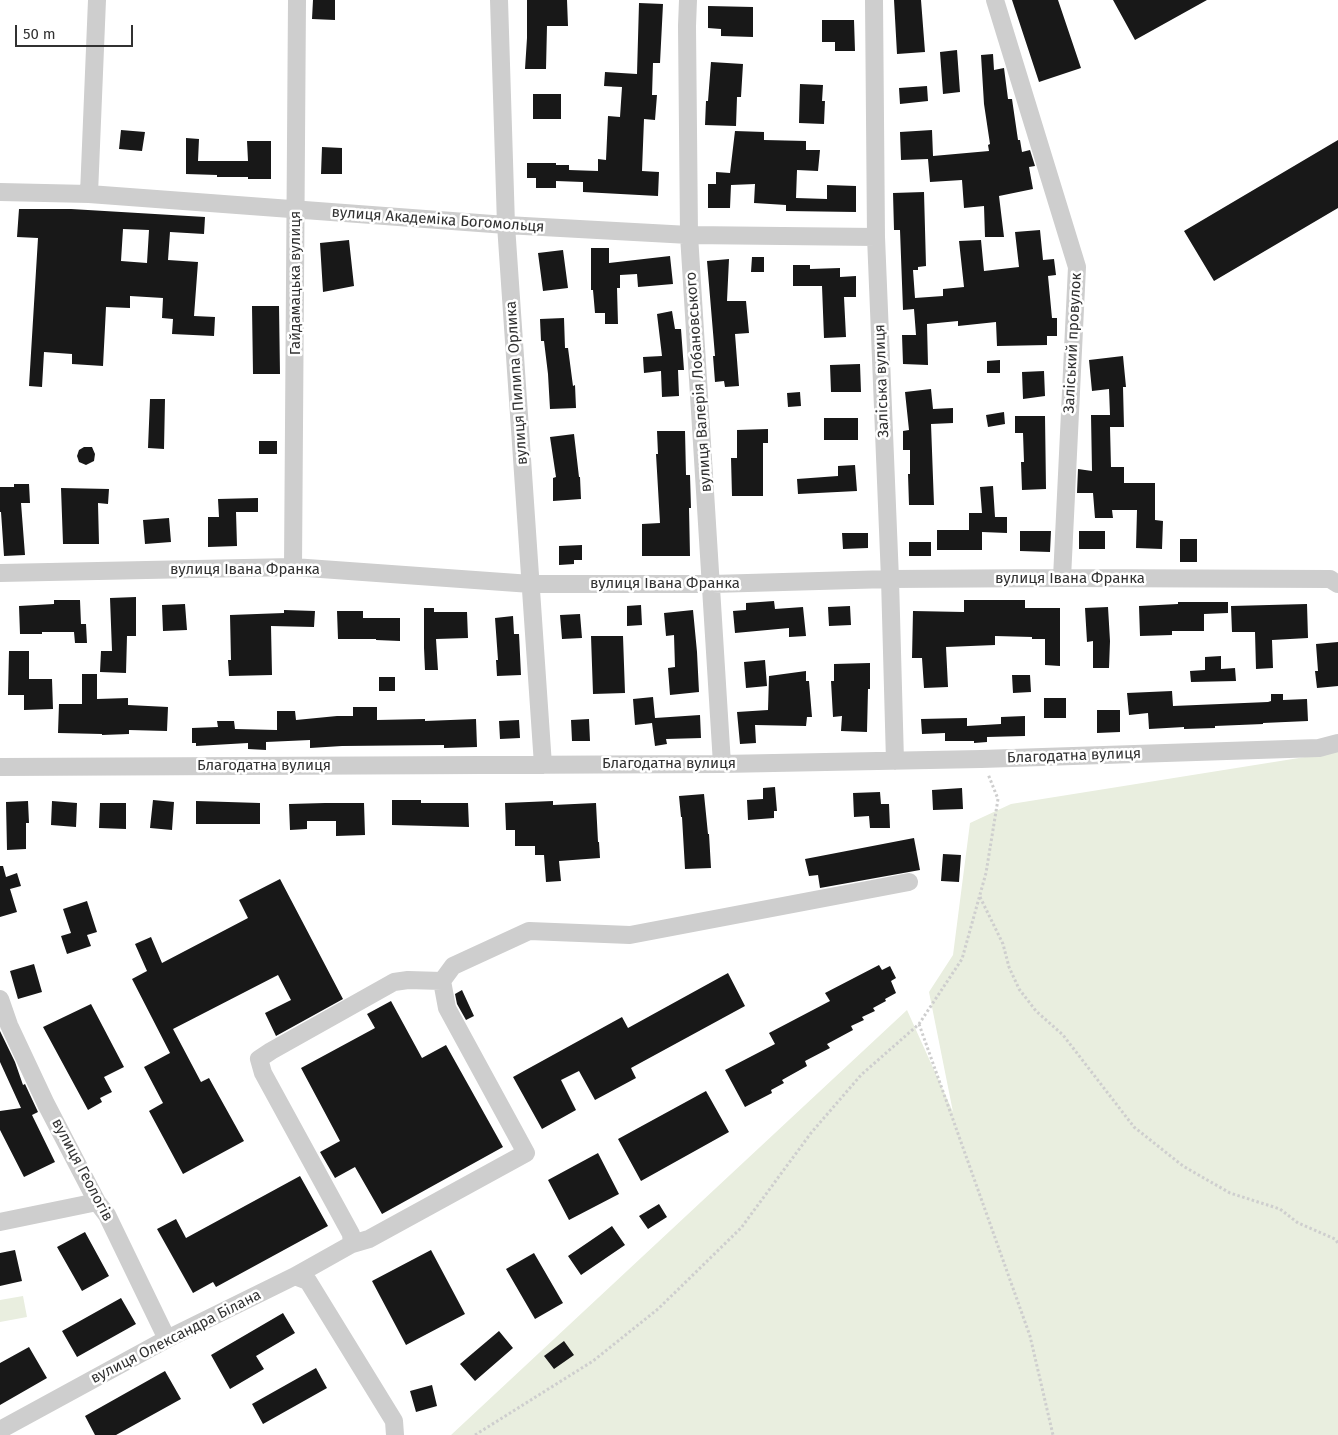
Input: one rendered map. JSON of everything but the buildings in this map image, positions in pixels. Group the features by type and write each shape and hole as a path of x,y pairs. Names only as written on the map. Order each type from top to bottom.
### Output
{"street":[{"path":"89,194 97,0"},
{"name":"Гайдамацька вулиця","path":"293,567 297,0"},
{"name":"вулиця Пилипа Орлика","path":"499,0 506,225 543,765"},
{"name":"вулиця Валерія Лобановського","path":"688,0 689,235 722,764"},
{"name":"Заліська вулиця","path":"874,0 876,237 890,579 895,761"},
{"name":"Заліський провулок","path":"995,0 1077,267 1062,578"},
{"name":"вулиця Академіка Богомольця","path":"0,192 89,194 506,225 689,235 876,237"},
{"name":"вулиця Івана Франка","path":"0,573 293,567 531,584 712,584 890,579 1062,578 1334,582"},
{"name":"Благодатна вулиця","path":"0,767 722,764 895,761 1319,748 1338,743"},
{"path":"352,1244 351,1234 263,1073 259,1059 271,1051 394,982 408,980 442,981 454,966 529,930 630,934 908,882"},
{"name":"вулиця Олександра Білана","path":"0,1430 167,1339 294,1276 352,1244 369,1239 526,1153 448,1008 442,981"},
{"name":"вулиця Геологів","path":"0,999 9,1025 46,1104 106,1216 167,1339"},
{"path":"0,1222 97,1202"},
{"path":"294,1276 308,1281 394,1421 395,1435"}],"path":[{"path":"475,1435 593,1361 658,1309 741,1228 811,1133 861,1076 918,1024 962,959 986,873 998,799 981,759"},
{"path":"980,897 1003,944 1009,967 1019,990 1036,1011 1063,1035 1134,1127 1183,1166 1230,1193 1280,1209 1298,1223 1335,1239 1338,1243"},
{"path":"918,1024 1030,1336 1053,1435"}],"shaded area":[{"path":"1338,748 1338,1435 451,1435 907,1010 953,1112 929,992 953,955 970,823 1011,804 1324,754"},
{"path":"23,1296 27,1317 0,1322 0,1300"}]}
